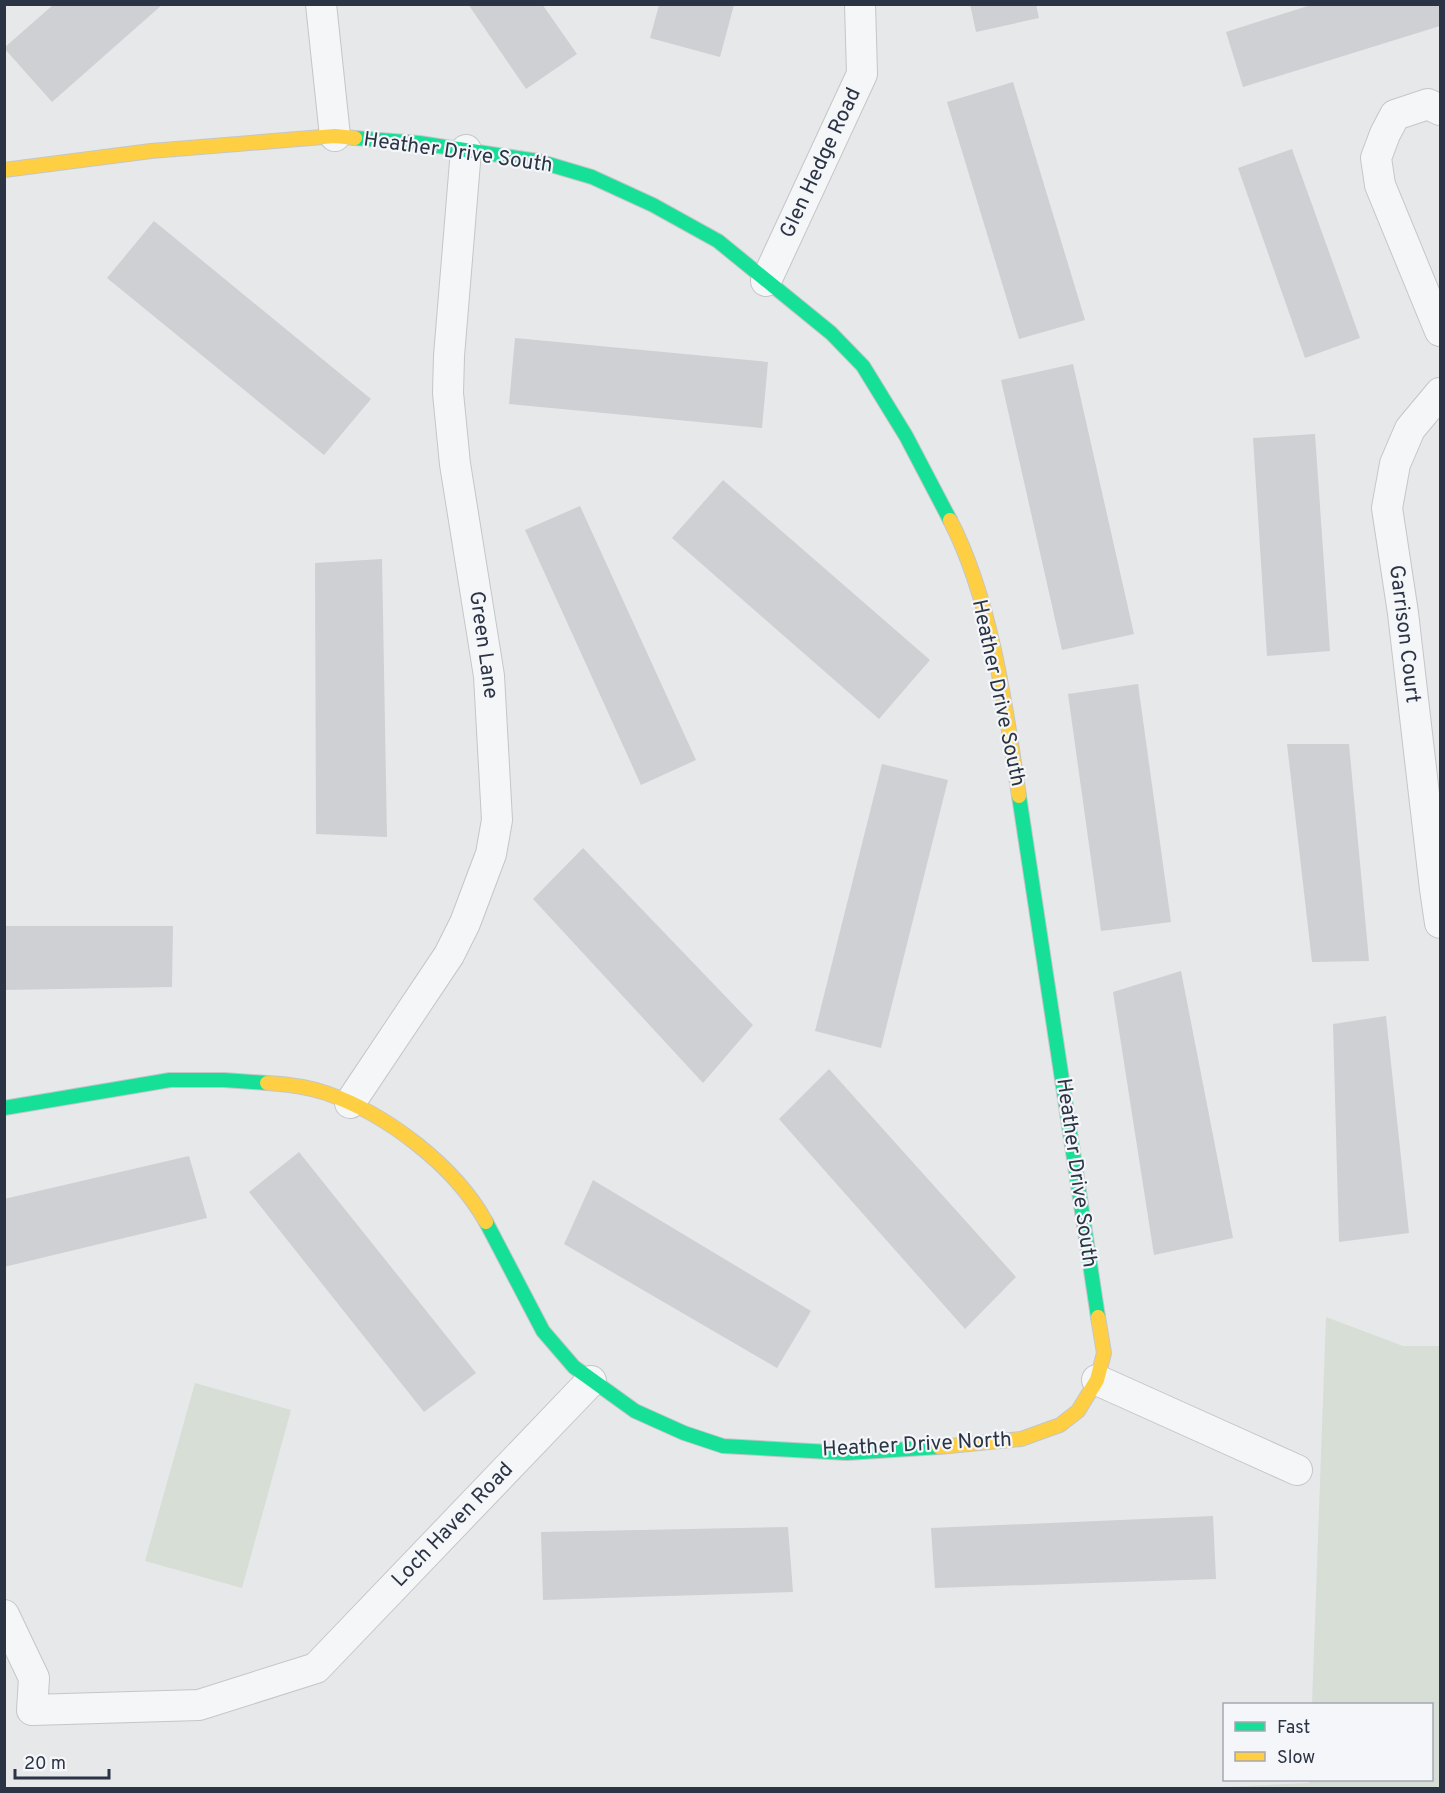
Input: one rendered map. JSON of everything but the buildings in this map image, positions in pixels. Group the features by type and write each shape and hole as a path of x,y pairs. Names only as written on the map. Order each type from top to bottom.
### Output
{"street":[{"name":"Heather Drive South","path":"321,4 335,136"},
{"name":"Glen Hedge Road","path":"765,281 862,74 860,4"},
{"path":"1440,110 1428,104 1395,115 1376,158 1380,185 1440,331"},
{"name":"Heather Drive South","path":"4,170 151,151 335,136 418,143 538,161 592,177 653,205 718,241 831,333 863,366 906,436 958,538 988,624 1013,753 1104,1353 1097,1380"},
{"name":"Green Lane","path":"350,1103 449,955 465,923 490,854 497,820 489,676 455,464 448,393 466,150"},
{"name":"Garrison Court","path":"1440,393 1410,429 1395,464 1387,508 1403,613 1438,888 1440,923"},
{"name":"Heather Drive North","path":"4,1108 170,1080 280,1084 326,1093 350,1103 375,1115 413,1141 445,1170 477,1206 543,1331 574,1367 635,1411 684,1433 723,1446 846,1453 1022,1439 1060,1425 1078,1412 1097,1380"},
{"path":"1097,1380 1297,1470"},
{"name":"Loch Haven Road","path":"4,1615 34,1678 32,1710 199,1705 316,1668 591,1381"}],"shaded area":[{"path":"1326,1317 1403,1346 1440,1346 1440,1788 1204,1788 1309,1783 1309,1781 1433,1781 1433,1703 1312,1703"},
{"path":"195,1383 291,1410 242,1588 145,1561"}],"traffic: fast":[{"path":"355,138 419,143 538,161 592,177 653,205 718,241 831,333 863,366 906,436 950,520"},
{"path":"1019,796 1098,1317"},
{"path":"4,1108 170,1080 267,1083"},
{"path":"486,1222 543,1331 574,1367 635,1411 684,1433 723,1446 847,1453 939,1447"}],"traffic: slow":[{"path":"4,170 151,151 335,136 355,138"},
{"path":"950,520 964,551 986,619 1002,691 1019,796"},
{"path":"267,1083 297,1086 326,1093 349,1102 395,1128 438,1162 473,1201 486,1222"},
{"path":"939,1447 1021,1439 1060,1425 1078,1411 1097,1380 1104,1353 1098,1317"}]}
